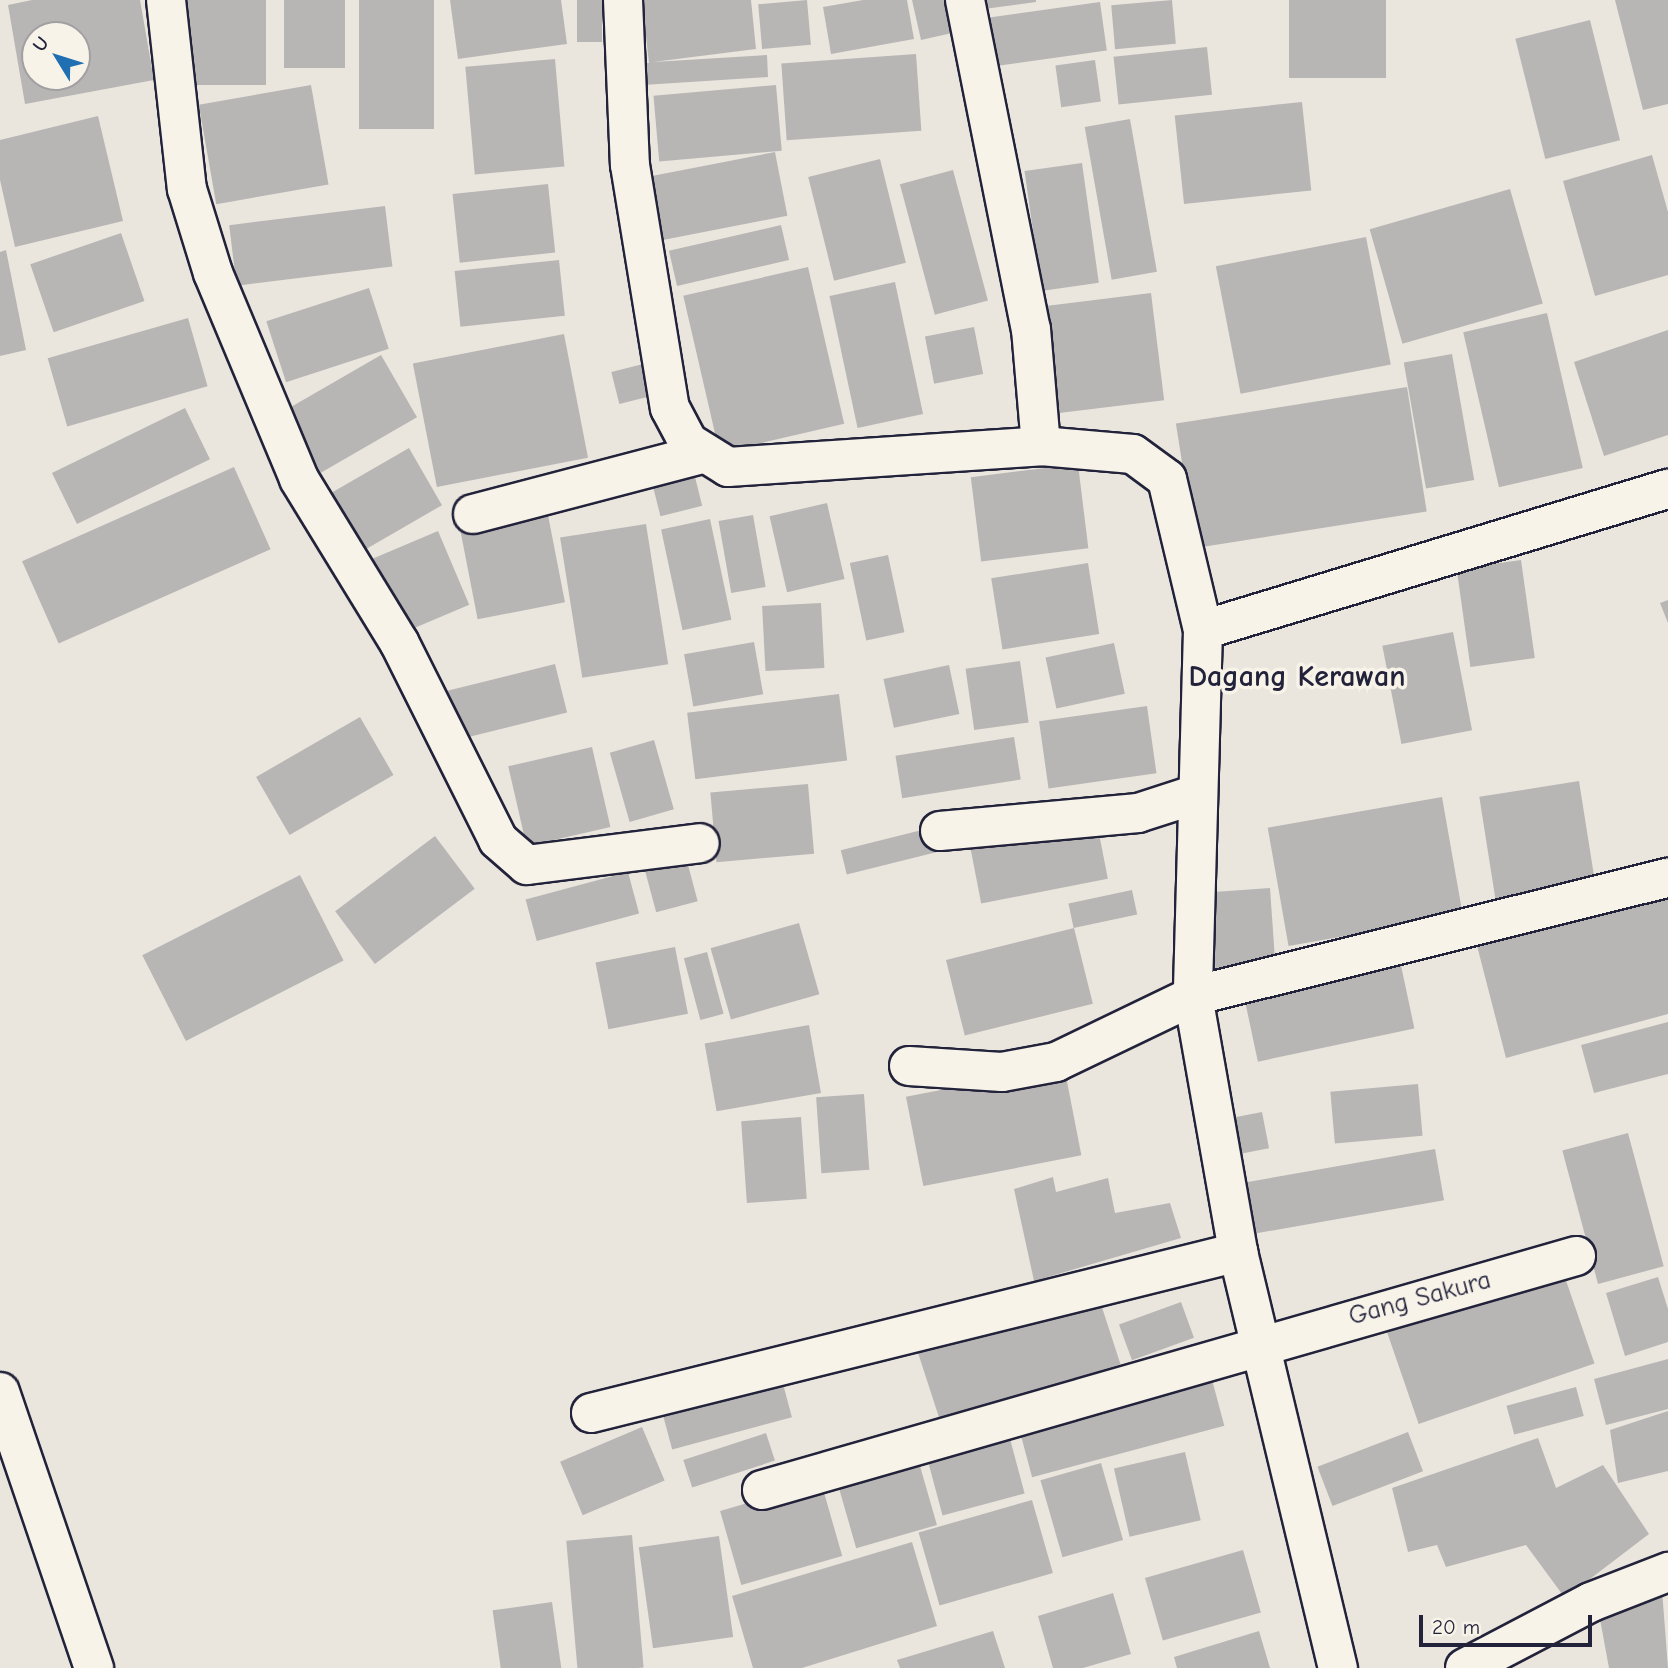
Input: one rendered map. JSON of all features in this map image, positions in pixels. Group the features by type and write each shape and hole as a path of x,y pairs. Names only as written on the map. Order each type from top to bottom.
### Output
{"street":[{"path":"166,0 187,189 213,272 299,479 399,642 498,840 527,865 700,844"},
{"path":"623,0 630,165 670,408 702,454 728,467 1041,446 1133,454 1167,479 1203,630 1194,795 1193,996 1238,1252 1264,1341 1338,1668"},
{"path":"965,0 1031,329 1041,446"},
{"path":"473,514 702,454"},
{"path":"1203,630 1668,489"},
{"path":"940,831 1138,813 1194,795"},
{"path":"909,1066 1002,1072 1056,1062 1193,996 1668,878"},
{"path":"591,1413 1238,1252"},
{"name":"Gang Sakura","path":"762,1490 1264,1341 1576,1256"},
{"path":"0,1392 94,1668"},
{"path":"1465,1668 1591,1602 1668,1572"}],"building":[{"path":"32,0 140,0 154,80 25,104 23,91 91,91 91,21 21,21 21,81 8,5"},
{"path":"186,0 266,0 266,85 186,85"},
{"path":"284,0 345,0 345,68 284,68"},
{"path":"359,0 434,0 434,129 359,129"},
{"path":"450,0 561,0 567,44 458,59"},
{"path":"577,0 602,0 602,42 577,42"},
{"path":"642,0 751,0 756,49 653,62 767,55 768,77 643,85 642,63 649,63"},
{"path":"807,0 811,45 762,49 758,4"},
{"path":"863,0 907,0 914,39 831,54 823,7"},
{"path":"912,0 954,0 961,31 921,40"},
{"path":"968,0 1036,0 1036,2 969,11"},
{"path":"1172,0 1176,44 1115,49 1111,5"},
{"path":"1289,0 1386,0 1386,78 1289,78"},
{"path":"1615,0 1668,0 1668,104 1643,110"},
{"path":"1100,2 1107,51 987,67 980,19"},
{"path":"1590,20 1620,140 1545,159 1515,39"},
{"path":"1207,47 1212,95 1119,105 1114,57"},
{"path":"916,54 921,131 787,140 781,63"},
{"path":"555,59 564,167 475,174 465,67"},
{"path":"1095,60 1101,102 1061,107 1055,66"},
{"path":"311,85 329,184 216,204 199,105"},
{"path":"776,85 782,151 659,161 653,96"},
{"path":"1302,102 1311,191 1184,204 1175,115"},
{"path":"98,116 123,221 15,247 0,180 0,140"},
{"path":"1130,119 1157,272 1112,280 1085,127"},
{"path":"775,152 787,216 658,241 645,177"},
{"path":"1652,155 1668,212 1668,275 1595,296 1563,181"},
{"path":"880,159 906,263 834,281 808,177"},
{"path":"1082,163 1099,283 1041,291 1025,171"},
{"path":"953,170 988,300 935,315 900,184"},
{"path":"548,184 555,253 460,263 453,194"},
{"path":"1510,189 1543,303 1402,344 1370,229"},
{"path":"385,206 392,267 237,286 229,225"},
{"path":"781,225 789,260 677,286 669,251"},
{"path":"121,233 144,301 54,332 30,264"},
{"path":"1366,237 1391,365 1241,394 1216,266"},
{"path":"6,250 26,350 0,356 0,252"},
{"path":"559,260 565,316 460,327 455,271"},
{"path":"808,267 844,424 719,453 683,296"},
{"path":"895,282 923,414 858,428 829,296"},
{"path":"369,288 389,349 286,382 266,321"},
{"path":"1151,293 1164,400 1055,414 1042,306"},
{"path":"1547,313 1583,468 1499,487 1463,332"},
{"path":"188,318 208,386 67,426 48,358"},
{"path":"974,327 983,374 934,384 925,337"},
{"path":"1668,330 1668,435 1604,456 1574,362"},
{"path":"564,334 588,458 437,487 413,363"},
{"path":"1452,354 1474,480 1426,489 1404,363"},
{"path":"381,355 417,417 321,473 285,410"},
{"path":"655,361 663,393 619,404 611,372"},
{"path":"1407,387 1427,511 1196,548 1176,424"},
{"path":"185,408 210,459 77,524 52,473"},
{"path":"409,448 442,505 360,553 327,496"},
{"path":"1078,464 1088,548 981,562 971,477"},
{"path":"234,467 271,549 59,644 22,561"},
{"path":"693,469 702,506 660,516 651,479"},
{"path":"827,503 845,579 787,592 770,516"},
{"path":"548,515 565,602 478,619 461,532"},
{"path":"753,515 766,587 731,593 719,521"},
{"path":"710,519 731,620 683,630 661,529"},
{"path":"646,524 668,664 582,678 560,538"},
{"path":"438,531 469,605 400,634 369,560"},
{"path":"888,555 904,632 866,640 850,563"},
{"path":"1521,560 1535,658 1470,667 1457,569"},
{"path":"1088,563 1099,634 1002,649 991,578"},
{"path":"1668,600 1668,623 1660,603"},
{"path":"821,603 824,668 765,671 762,606"},
{"path":"1453,632 1472,730 1401,744 1382,646"},
{"path":"754,642 763,694 693,707 684,654"},
{"path":"1114,643 1125,694 1056,708 1046,658"},
{"path":"1020,661 1029,722 974,730 966,669"},
{"path":"555,664 567,713 456,740 443,692"},
{"path":"949,665 959,714 894,728 883,679"},
{"path":"839,694 847,761 695,779 687,713"},
{"path":"1147,706 1156,773 1049,789 1039,721"},
{"path":"360,717 394,775 290,835 256,777"},
{"path":"1014,737 1021,779 902,798 895,756"},
{"path":"654,740 674,809 630,822 610,753"},
{"path":"592,747 610,827 527,846 508,766"},
{"path":"1579,781 1596,889 1496,904 1479,797"},
{"path":"808,784 814,854 716,862 710,793"},
{"path":"1442,797 1463,915 1289,946 1268,828"},
{"path":"1096,818 1108,879 981,903 969,843"},
{"path":"930,828 936,852 847,875 841,850"},
{"path":"435,836 475,889 375,964 335,911"},
{"path":"684,850 698,901 656,912 642,861"},
{"path":"628,872 639,914 537,941 526,899"},
{"path":"300,875 344,961 186,1041 142,955"},
{"path":"1668,887 1668,1014 1506,1058 1475,938"},
{"path":"1270,888 1275,964 1215,968 1210,892"},
{"path":"1132,890 1137,914 1074,928 1068,904"},
{"path":"799,923 819,994 731,1019 711,948"},
{"path":"1074,928 1093,1004 965,1036 946,960"},
{"path":"675,947 688,1014 608,1029 595,962"},
{"path":"707,952 724,1014 700,1020 684,958"},
{"path":"1399,956 1414,1028 1258,1062 1242,989"},
{"path":"1668,1022 1668,1074 1594,1093 1581,1045"},
{"path":"809,1025 821,1093 717,1111 705,1043"},
{"path":"1064,1066 1081,1155 923,1186 906,1097"},
{"path":"1418,1084 1423,1136 1335,1143 1330,1092"},
{"path":"864,1094 869,1170 821,1173 816,1097"},
{"path":"1262,1112 1269,1148 1224,1157 1217,1121"},
{"path":"801,1117 807,1199 747,1203 741,1121"},
{"path":"1628,1133 1664,1266 1598,1284 1562,1151"},
{"path":"1435,1149 1444,1200 1251,1234 1242,1183"},
{"path":"1053,1177 1056,1192 1108,1178 1115,1213 1170,1203 1181,1238 1034,1281 1014,1189"},
{"path":"1561,1266 1595,1363 1419,1424 1385,1327"},
{"path":"1658,1277 1668,1309 1668,1342 1625,1356 1606,1293"},
{"path":"1097,1292 1120,1364 941,1423 917,1350"},
{"path":"1181,1302 1194,1338 1132,1360 1119,1325"},
{"path":"1668,1359 1668,1409 1606,1425 1594,1379"},
{"path":"1207,1361 1224,1426 1032,1477 1015,1413"},
{"path":"779,1369 792,1417 672,1449 659,1401"},
{"path":"1576,1387 1584,1416 1514,1435 1506,1406"},
{"path":"1668,1411 1668,1471 1618,1483 1610,1430"},
{"path":"1006,1424 1025,1494 943,1516 924,1446"},
{"path":"642,1427 665,1480 583,1515 560,1462"},
{"path":"1408,1432 1423,1471 1332,1506 1317,1467"},
{"path":"766,1433 775,1461 692,1487 683,1460"},
{"path":"1538,1438 1556,1488 1603,1465 1649,1534 1565,1598 1526,1545 1446,1567 1437,1545 1408,1552 1392,1488"},
{"path":"916,1452 937,1525 856,1548 835,1475"},
{"path":"1185,1452 1201,1520 1130,1537 1114,1468"},
{"path":"1101,1463 1123,1540 1062,1557 1040,1480"},
{"path":"821,1482 842,1556 741,1585 720,1511"},
{"path":"1032,1500 1053,1573 940,1606 919,1533"},
{"path":"632,1535 644,1667 577,1668 566,1541"},
{"path":"719,1536 733,1637 653,1648 639,1547"},
{"path":"912,1542 937,1626 802,1668 753,1668 732,1596"},
{"path":"1243,1550 1261,1612 1163,1641 1145,1578"},
{"path":"1662,1590 1668,1668 1609,1668 1597,1603"},
{"path":"1113,1593 1131,1654 1083,1668 1053,1668 1038,1616"},
{"path":"552,1602 561,1668 501,1668 493,1610"},
{"path":"993,1631 1005,1668 900,1668 897,1660"},
{"path":"1259,1631 1270,1668 1177,1668 1174,1657"}],"district":[{"name":"Dagang Kerawan","path":"1297,677"}]}
